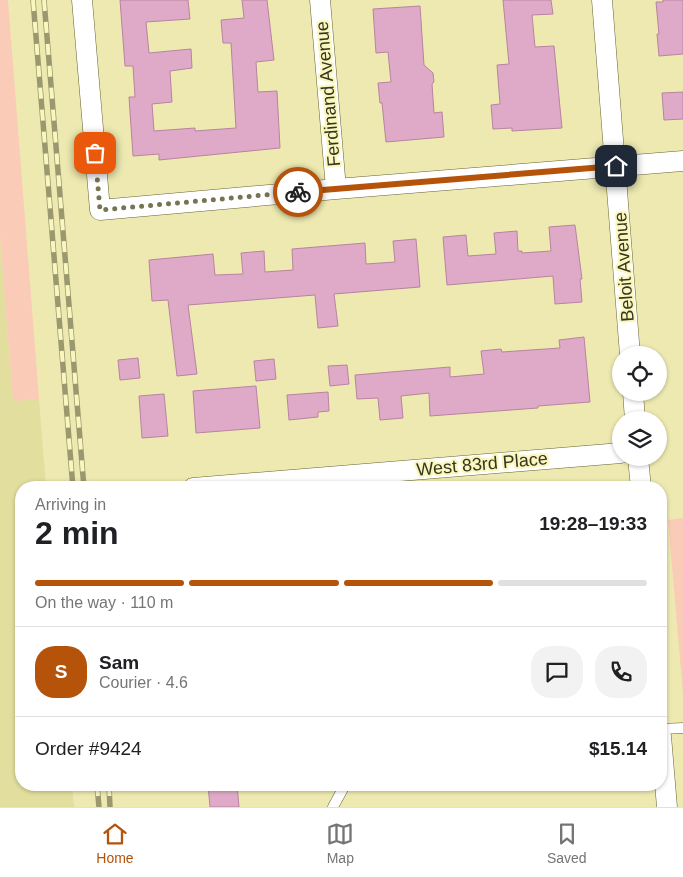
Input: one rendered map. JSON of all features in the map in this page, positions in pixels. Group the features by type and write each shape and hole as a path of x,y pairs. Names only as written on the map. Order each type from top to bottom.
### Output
{"street":[{"path":"82,0 100,210 683,161"},
{"name":"Ferdinand Avenue","path":"320,0 336,189"},
{"name":"Beloit Avenue","path":"602,0 629,346"},
{"name":"West 83rd Place","path":"279,481 612,454"},
{"path":"639,466 640,481"},
{"path":"666,791 667,807"}],"lane":[{"path":"667,729 683,728"},
{"path":"333,807 342,791"}],"shaded area":[{"path":"0,0 8,0 39,399 13,401 0,236"},
{"path":"0,236 13,401 39,399 46,481 15,481 15,791 73,791 74,807 0,807"},
{"path":"683,518 683,694 668,520"}],"building":[{"path":"120,0 188,0 190,19 146,22 149,53 191,49 192,68 170,71 172,102 152,104 154,131 195,128 195,131 236,128 231,43 223,43 221,20 244,18 242,0 267,0 274,60 256,62 258,92 277,91 280,148 159,160 159,154 133,156 129,97 135,97 133,66 125,66"},
{"path":"503,0 551,0 553,14 532,15 535,47 554,46 562,128 512,131 512,128 493,129 491,105 500,104 497,65 509,64"},
{"path":"663,0 683,0 683,54 659,56 656,2 663,2"},
{"path":"420,6 424,65 433,73 434,113 442,112 444,137 386,142 378,83 391,82 388,52 376,53 373,9"},
{"path":"683,92 683,119 664,120 662,93"},
{"path":"575,225 582,279 580,279 582,302 555,304 553,276 447,285 443,237 466,235 468,256 496,254 494,233 517,231 518,251 522,251 522,253 551,251 549,227"},
{"path":"416,239 420,287 334,294 338,326 318,328 315,295 188,305 197,374 177,376 168,300 152,301 149,260 213,254 215,275 243,274 241,253 264,251 265,272 293,270 292,249 365,243 366,264 395,262 393,241"},
{"path":"584,337 590,402 430,416 429,393 401,396 403,418 380,420 378,398 357,399 355,375 450,367 450,377 484,374 481,351 501,349 502,352 560,348 559,340"},
{"path":"138,358 140,378 120,380 118,360"},
{"path":"274,359 276,379 256,381 254,361"},
{"path":"347,365 349,384 330,386 328,366"},
{"path":"256,386 260,428 196,433 193,391"},
{"path":"328,392 329,411 318,412 318,417 289,420 287,395"},
{"path":"164,394 168,436 142,438 139,396"},
{"path":"209,791 238,791 239,807 210,807"}],"railway":[{"path":"33,0 72,481"},
{"path":"44,0 83,481"},
{"path":"98,791 99,807"},
{"path":"109,791 110,807"}],"way so far":[{"path":"95,153 100,210 298,192"}],"route":[{"path":"298,192 616,166"}]}
